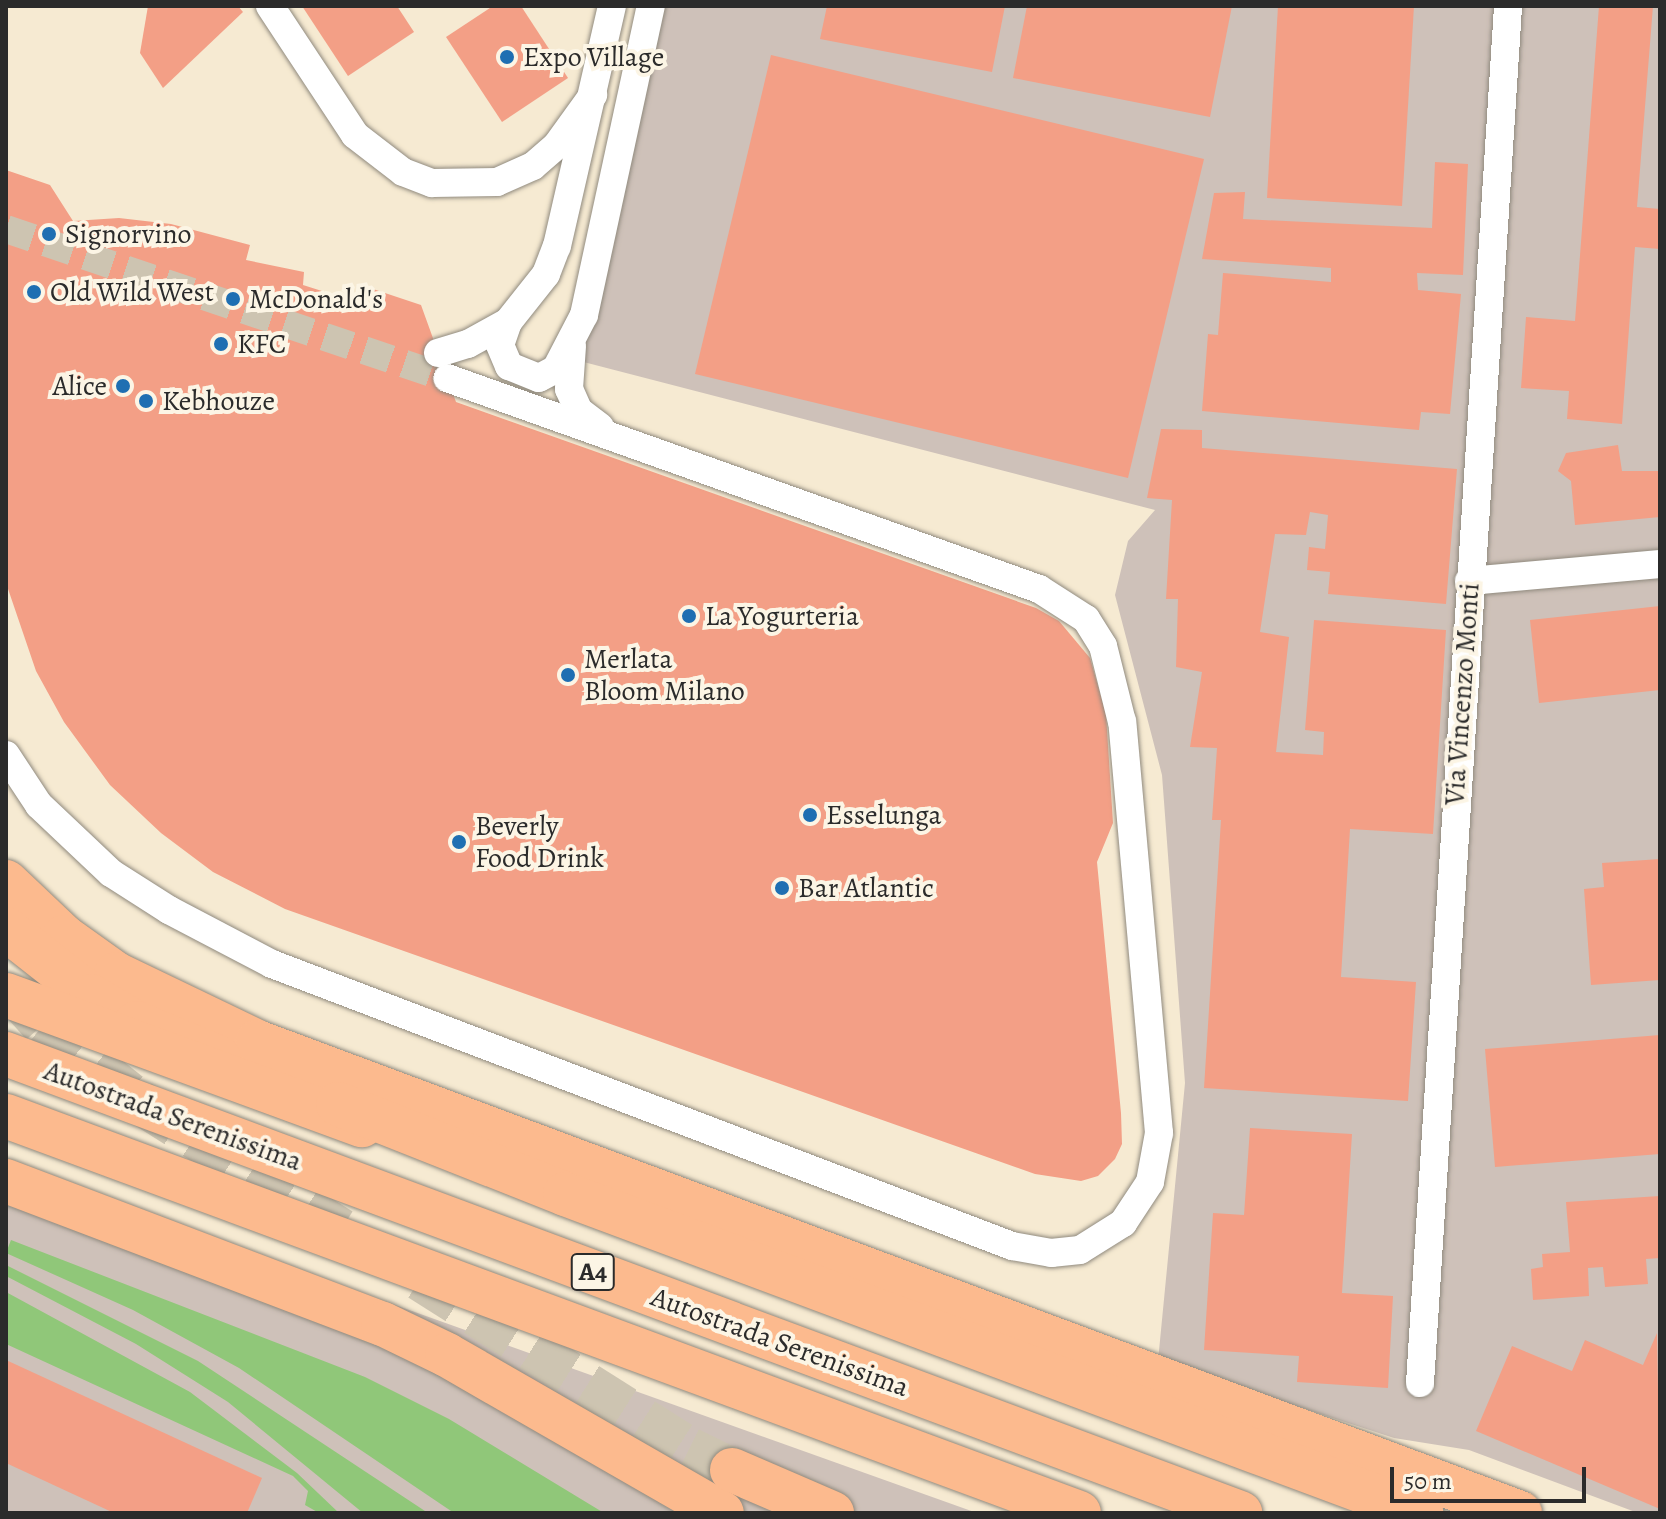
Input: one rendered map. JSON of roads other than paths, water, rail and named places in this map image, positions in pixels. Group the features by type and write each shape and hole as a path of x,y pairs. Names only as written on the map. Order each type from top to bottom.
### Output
{"highway":[{"path":"6,882 64,937 116,974 257,1042 1520,1513"},
{"path":"6,929 55,972 136,1023 565,1194 1421,1513"},
{"path":"6,995 284,1098 565,1194"},
{"name":"Autostrada Serenissima","path":"6,1054 1240,1513"},
{"name":"Autostrada Serenissima","path":"6,1116 1079,1513"},
{"path":"6,1181 383,1324 447,1355 722,1513"},
{"path":"732,1470 832,1513"}],"street":[{"path":"270,6 355,135 376,156 432,183 497,182 533,166 557,145 593,95"},
{"path":"6,755 39,805 111,873 169,910 272,964 1012,1246 1051,1253 1080,1250 1104,1238 1123,1223 1150,1182 1159,1133 1122,722 1103,646 1086,619 1039,589 607,432 443,366 468,344 508,322 535,292 557,246 612,6"},
{"path":"508,322 500,345 503,358 529,376 548,375 556,369 584,315 651,6"},
{"name":"Via Vincenzo Monti","path":"1420,1383 1508,6"},
{"path":"575,334 568,360 569,389 579,411 607,432"},
{"path":"1469,581 1660,564"}],"tunnel":[{"path":"6,229 447,378"},
{"path":"16,995 43,1025 139,1102 341,1230"},
{"path":"420,1279 689,1449 732,1470"}],"place":[{"name":"Expo Village","path":"507,57"},
{"name":"Signorvino","path":"49,234"},
{"name":"Old Wild West","path":"34,292"},
{"name":"McDonald's","path":"233,299"},
{"name":"KFC","path":"221,344"},
{"name":"Alice","path":"123,386"},
{"name":"Kebhouze","path":"146,401"},
{"name":"La Yogurteria","path":"689,616"},
{"name":"Merlata Bloom Milano","path":"568,675"},
{"name":"Esselunga","path":"810,815"},
{"name":"Beverly Food Drink","path":"459,842"},
{"name":"Bar Atlantic","path":"782,888"}]}
